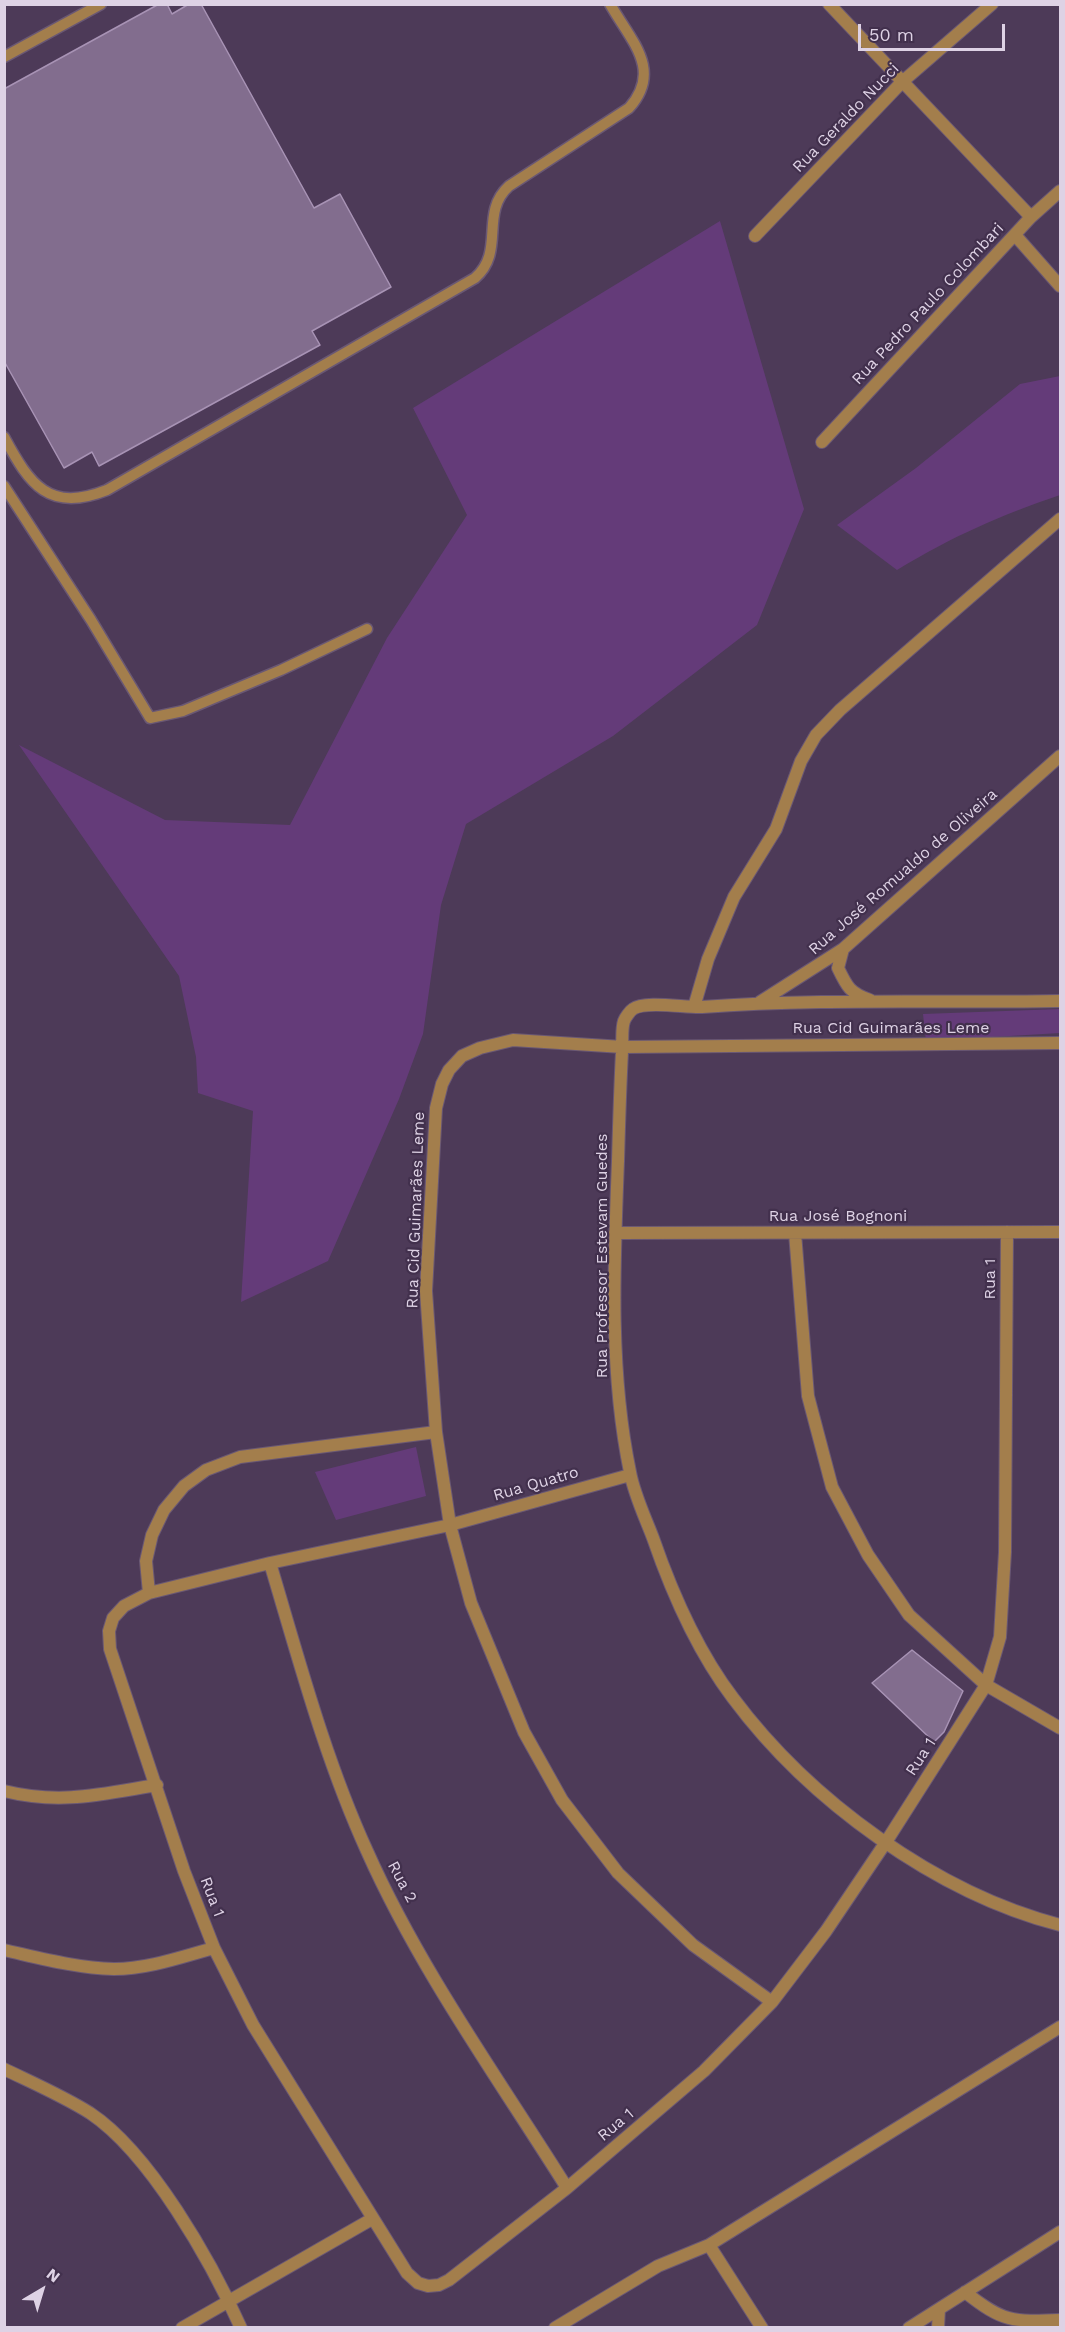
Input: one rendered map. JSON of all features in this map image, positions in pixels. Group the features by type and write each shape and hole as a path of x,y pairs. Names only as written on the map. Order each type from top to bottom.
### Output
{"street":[{"path":"830,4 1031,217"},
{"name":"Rua Geraldo Nucci","path":"755,236 902,82 992,4"},
{"name":"Rua Pedro Paulo Colombari","path":"822,442 1031,217 1060,191"},
{"path":"1015,235 1060,286"},
{"path":"694,1007 708,959 734,897 776,828 801,761 816,735 840,710 1060,519"},
{"name":"Rua José Romualdo de Oliveira","path":"759,1003 843,949 1060,756"},
{"path":"843,949 838,968 844,982 853,994 879,1003"},
{"name":"Rua Cid Guimarães Leme","path":"641,1005 694,1007 759,1003 1060,1001"},
{"name":"Rua Professor Estevam Guedes","path":"641,1005 631,1010 624,1020 622,1047 615,1233 619,1393 630,1475 662,1563 703,1651 732,1697 779,1752 828,1798 886,1842 962,1888 1038,1919 1060,1924"},
{"name":"Rua Cid Guimarães Leme","path":"772,2002 693,1945 618,1873 562,1800 524,1732 476,1614 450,1525 436,1432 426,1291 436,1108 442,1084 449,1070 462,1056 480,1048 513,1040 622,1047 1060,1043"},
{"name":"Rua 1","path":"145,1595 124,1606 113,1618 109,1631 110,1648 184,1871 214,1948 253,2025 407,2273 418,2283 428,2286 439,2285 567,2188 704,2071 772,2002 826,1931 986,1685 1000,1637 1005,1552 1007,1232"},
{"name":"Rua José Bognoni","path":"615,1233 1060,1232"},
{"path":"795,1233 808,1396 832,1487 868,1555 909,1615 986,1685 1060,1728"},
{"path":"145,1595 146,1561 152,1535 164,1510 184,1486 206,1470 240,1457 436,1432"},
{"name":"Rua Quatro","path":"145,1595 270,1563 450,1525 630,1475"},
{"name":"Rua 2","path":"270,1563 316,1719 367,1851 424,1960 567,2188"},
{"path":"4,1791 26,1796 73,1800 157,1785"},
{"path":"4,1950 66,1964 114,1969 158,1964 214,1948"},
{"path":"555,2328 658,2266 709,2245 1060,2027"},
{"path":"4,2069 90,2113 119,2137 142,2163 198,2244 229,2300 241,2328"},
{"path":"182,2328 372,2219"},
{"path":"909,2328 1060,2232"},
{"path":"709,2245 762,2328"},
{"path":"965,2292 991,2313 1006,2318 1030,2321 1060,2320"},
{"path":"938,2328 939,2309"}],"lane":[{"path":"4,57 100,4"},
{"path":"4,437 19,465 37,487 62,499 85,499 107,490 475,278 485,269 491,256 494,210 498,196 509,186 628,108 640,95 645,79 645,66 610,4"},
{"path":"4,486 85,610 150,718 183,711 281,670 367,629"}],"shaded area":[{"path":"720,221 804,509 757,625 613,736 466,824 441,905 423,1034 399,1099 328,1261 241,1302 253,1111 198,1093 196,1057 179,976 19,745 165,820 290,825 387,638 467,515 413,408"},
{"path":"1060,376 1060,495 977,528 897,570 837,525 916,468 1020,384"},
{"path":"1060,1009 1060,1033 926,1041 923,1014"},
{"path":"416,1447 426,1496 336,1520 315,1472"}],"building":[{"path":"159,4 167,4 172,14 189,4 201,4 314,208 340,194 391,287 312,331 320,345 99,466 92,452 64,468 4,361 4,89"},
{"path":"912,1650 963,1691 944,1732 934,1742 872,1683"}]}
